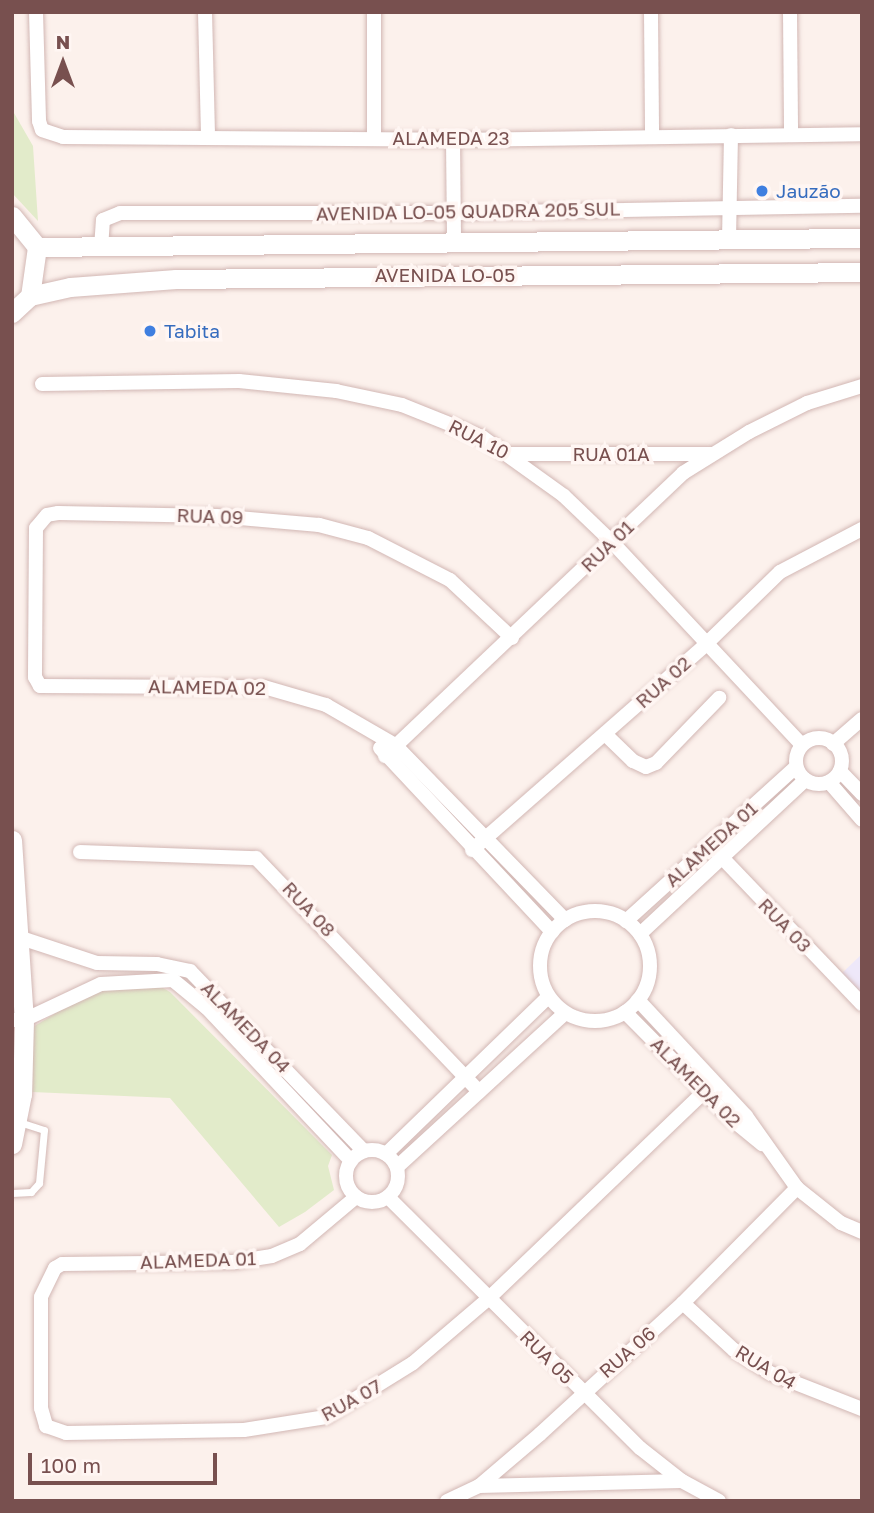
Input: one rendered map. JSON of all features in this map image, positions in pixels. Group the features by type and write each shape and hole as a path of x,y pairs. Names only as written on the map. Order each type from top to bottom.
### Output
{"main road":[{"path":"12,216 37,247 30,296 12,313"},
{"name":"AVENIDA LO-05","path":"37,247 862,238"},
{"name":"AVENIDA LO-05","path":"30,296 70,287 176,279 862,272"},
{"path":"12,840 18,1020 16,1121 12,1144"}],"street":[{"name":"ALAMEDA 23","path":"36,12 35,94 42,131 90,139 208,137 453,140 862,134"},
{"path":"205,12 208,137"},
{"path":"374,12 374,138"},
{"path":"651,12 652,137"},
{"path":"790,12 792,134"},
{"path":"729,239 731,135"},
{"path":"453,140 454,242"},
{"name":"AVENIDA LO-05 QUADRA 205 SUL","path":"101,248 103,220 120,213 453,214 862,206"},
{"name":"RUA 10","path":"42,384 239,381 336,391 402,405 482,436 511,454 612,542 704,646 802,746"},
{"name":"RUA 01","path":"390,751 683,473 711,454 807,403 862,386"},
{"name":"RUA 01A","path":"511,454 711,454"},
{"name":"RUA 09","path":"38,684 36,528 47,515 58,513 281,519 368,538 450,580 512,638"},
{"name":"RUA 02","path":"472,850 704,646 780,572 862,529"},
{"name":"ALAMEDA 02","path":"38,684 264,687 326,705 368,729 485,838 565,920"},
{"path":"605,734 633,761 646,767 656,764 719,698"},
{"path":"833,744 862,719"},
{"path":"829,782 840,771 841,755 833,744 821,738 802,746 796,767 804,780 829,782 862,820"},
{"name":"ALAMEDA 02","path":"390,751 472,850 552,932"},
{"name":"ALAMEDA 01","path":"626,921 796,767"},
{"path":"840,771 862,794"},
{"name":"ALAMEDA 01","path":"640,934 723,861 804,780"},
{"name":"RUA 03","path":"710,845 862,1004"},
{"name":"RUA 08","path":"80,852 256,858 479,1091"},
{"path":"593,912 626,921 640,934 650,967 638,1000 625,1012 595,1021 565,1013 548,997 540,969 541,952 552,932 565,920 593,912"},
{"name":"ALAMEDA 04","path":"17,935 97,963 157,964 190,971 365,1151"},
{"name":"ALAMEDA 04","path":"18,1020 101,984 173,981 207,1008 351,1161"},
{"path":"386,1154 548,997"},
{"name":"ALAMEDA 02","path":"638,1000 709,1087"},
{"name":"ALAMEDA 02","path":"625,1012 709,1087 769,1149 797,1188 841,1223 862,1232"},
{"path":"397,1167 565,1013"},
{"path":"283,1089 295,1077"},
{"name":"RUA 07","path":"62,1264 49,1274 41,1297 41,1408 46,1426 53,1432 244,1430 327,1417 413,1363 488,1299 709,1087"},
{"path":"296,1104 309,1092"},
{"path":"365,1151 386,1154 397,1167 397,1183 388,1197 372,1202 356,1197 347,1184 351,1161 365,1151"},
{"name":"RUA 06","path":"447,1501 479,1486 682,1303 797,1188"},
{"name":"ALAMEDA 01","path":"62,1264 235,1262 272,1256 300,1244 356,1197"},
{"name":"RUA 05","path":"388,1197 640,1448 682,1481 719,1501"},
{"name":"RUA 04","path":"682,1303 734,1350 770,1373 862,1409"},
{"path":"479,1486 682,1481"}],"lane":[{"path":"12,1193 32,1192 39,1183 44,1130 16,1121"}],"shaded area":[{"path":"862,954 862,997 840,975"}],"green space":[{"path":"12,20 14,113 33,146 38,221 12,193"},
{"path":"149,980 170,992 332,1155 328,1166 334,1190 279,1227 170,1098 32,1092 33,1027 87,994"}],"place":[{"name":"Jauzão","path":"762,191"},
{"name":"Tabita","path":"150,331"}]}
